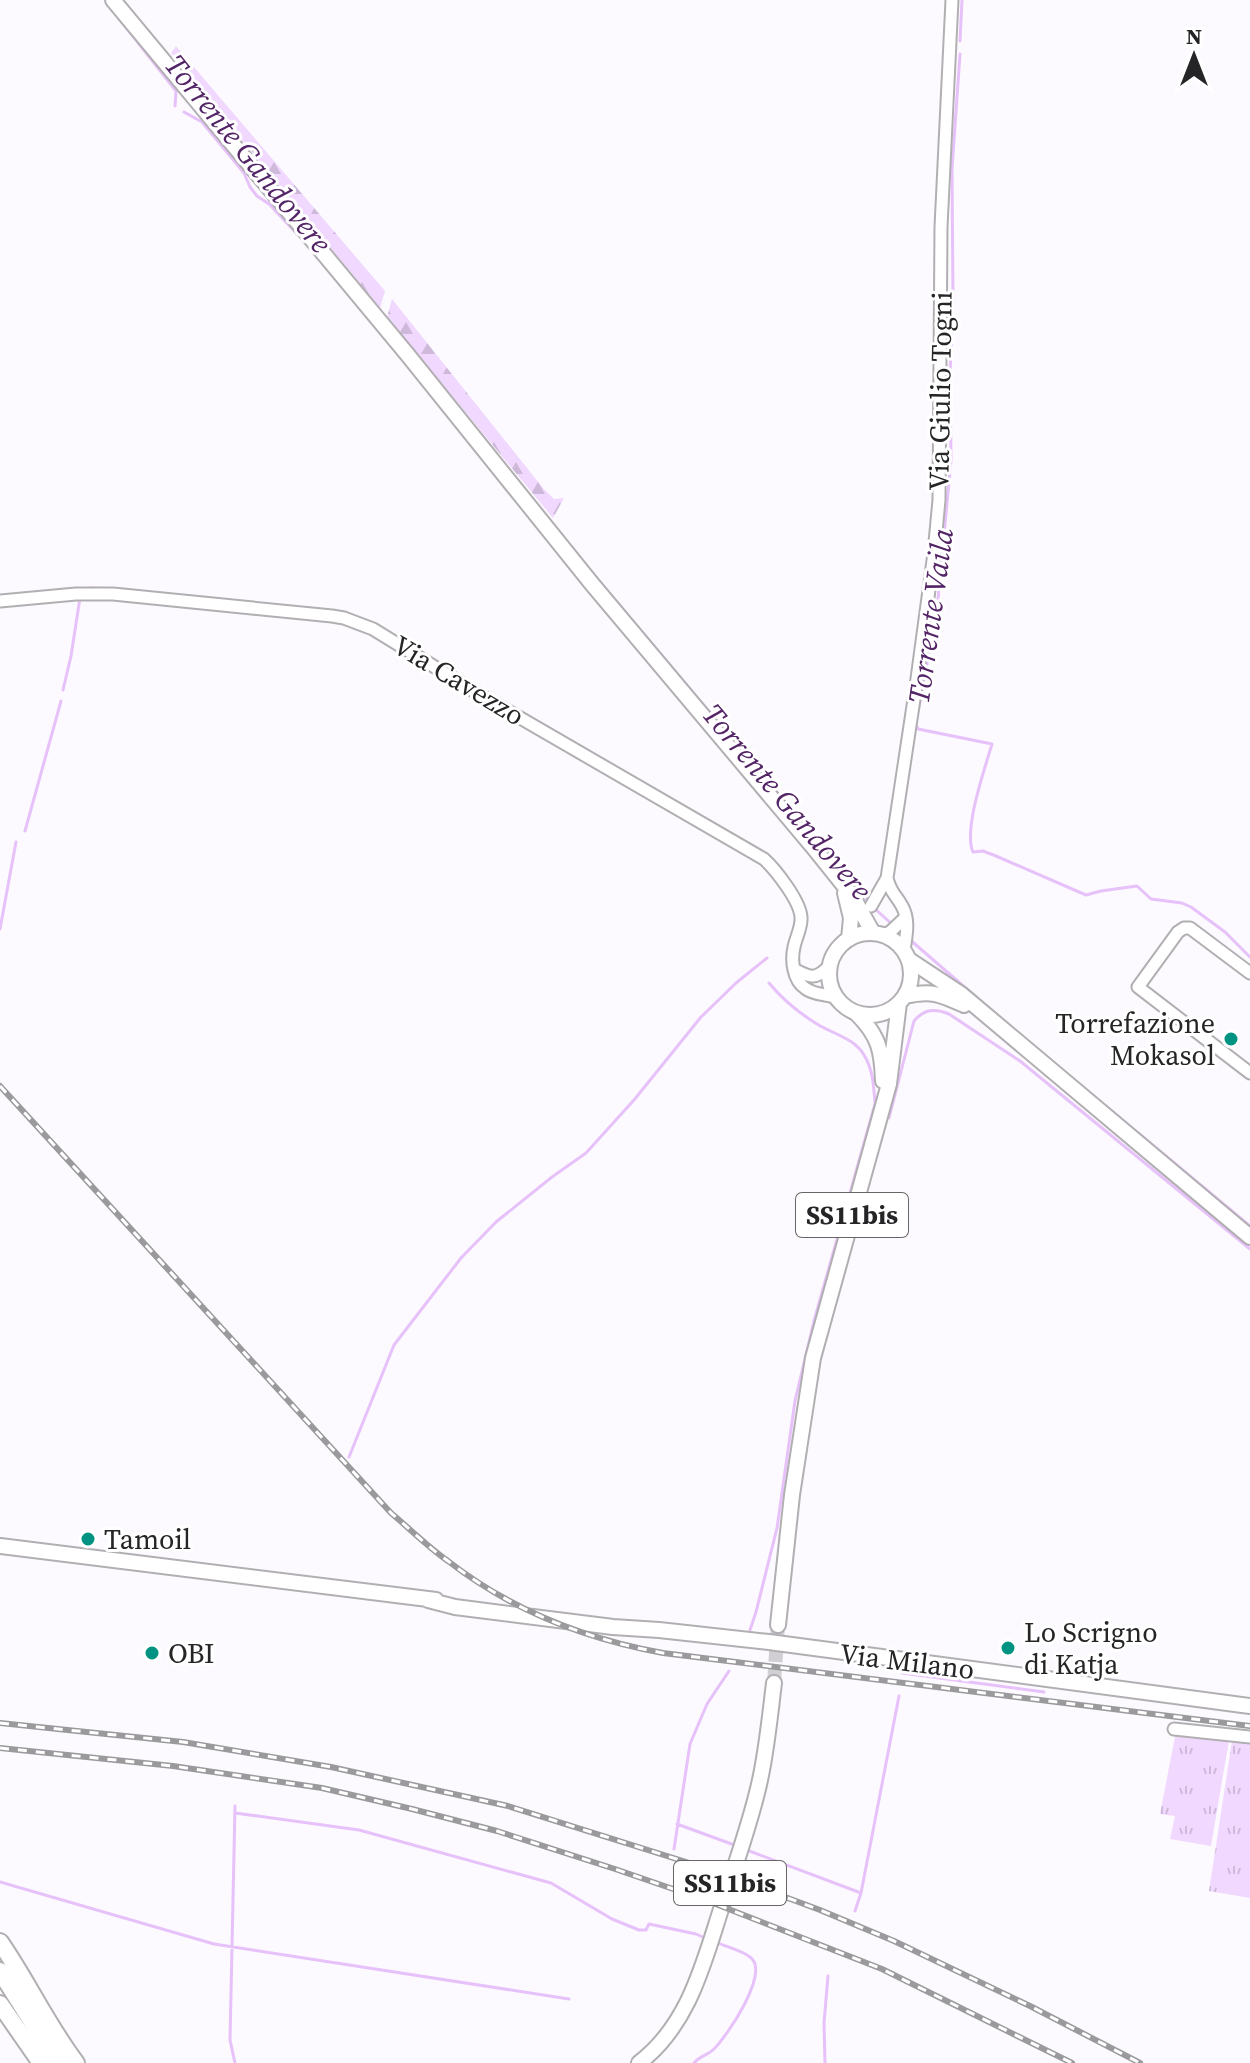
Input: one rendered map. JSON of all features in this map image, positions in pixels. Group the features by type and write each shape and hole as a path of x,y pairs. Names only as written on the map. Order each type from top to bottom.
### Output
{"highway":[{"path":"0,1942 51,2028 76,2063"},
{"path":"0,1971 58,2063"},
{"path":"0,2004 41,2063"}],"main road":[{"path":"113,0 882,934 961,994 1250,1237"},
{"path":"839,882 851,918 849,939"},
{"path":"882,934 861,934 849,939 835,952 829,966 829,979 835,997 848,1010 857,1014 877,1015 887,1012 902,1000 922,992 933,992 983,1014"},
{"path":"902,1000 911,976 906,951"},
{"name":"SS11bis","path":"778,1625 793,1483 813,1358 889,1084 902,1000"},
{"name":"SS11bis","path":"857,1014 871,1028 878,1041 883,1072 881,1107"},
{"name":"Via Milano","path":"0,1546 613,1620 659,1630 1250,1706"},
{"name":"SS11bis","path":"639,2063 675,2025 686,2007 706,1955 760,1782 774,1683"}],"street":[{"name":"Via Giulio Togni","path":"887,878 920,656 939,500 941,227 952,0"},
{"name":"Via Cavezzo","path":"0,601 113,594 332,616 373,629 477,693 764,859 801,911 802,922 794,947 794,969"},
{"path":"874,902 887,878"},
{"path":"887,878 890,892 904,909 906,951"},
{"path":"882,934 906,917"},
{"path":"1250,973 1190,928 1184,928 1138,987 1250,1073"},
{"path":"794,969 812,977 821,976 829,966"},
{"path":"794,969 805,989 835,997"},
{"path":"1174,1729 1250,1737"}],"green space":[{"path":"176,46 385,291 380,308 171,53"},
{"path":"392,299 543,488 554,499 564,498 553,518 387,317"},
{"path":"1175,1737 1229,1740 1211,1846 1170,1839 1175,1816 1160,1814"},
{"path":"1232,1741 1250,1743 1250,1898 1209,1891"}],"waterway":[{"name":"Torrente Gandovere","path":"122,0 130,9"},
{"name":"Torrente Vaila","path":"960,41 962,0"},
{"path":"114,12 176,91 175,106"},
{"name":"Torrente Vaila","path":"918,712 937,610 951,460 952,169 960,54"},
{"path":"184,112 202,122 244,173 257,196 269,204 297,234"},
{"name":"Torrente Gandovere","path":"584,563 870,903"},
{"path":"91,588 115,589"},
{"path":"63,690 80,598"},
{"path":"465,679 635,778"},
{"path":"25,831 61,701"},
{"name":"Torrente Vaila","path":"915,723 918,729 992,744 973,814 973,852 983,851 1086,895 1137,886 1151,899 1182,903 1225,932 1250,957"},
{"path":"0,929 16,842"},
{"name":"Torrente Gandovere","path":"875,909 893,925"},
{"name":"Torrente Gandovere","path":"908,938 999,1017"},
{"path":"349,1457 394,1345 461,1258 496,1222 586,1153 634,1100 701,1017 767,958"},
{"path":"750,1630 777,1528 795,1401 814,1321 875,1104 871,1072 860,1049 804,1015 769,983"},
{"path":"889,1118 914,1021 926,1012 944,1012 1020,1061 1250,1249"},
{"name":"Torrente Gandovere","path":"1072,1078 1250,1226"},
{"path":"674,1849 690,1744 707,1704 729,1671"},
{"path":"902,1673 1044,1692"},
{"path":"855,1911 899,1696"},
{"path":"235,1806 230,2040 235,2063"},
{"path":"235,1813 359,1830 551,1883 612,1919 639,1930 646,1930 649,1924 705,1938"},
{"path":"677,1824 737,1846"},
{"path":"744,1849 861,1893"},
{"path":"0,1882 214,1944 569,1999"},
{"path":"694,2063 714,2049 728,2031 745,2004 755,1976 755,1965 750,1957 716,1942"},
{"path":"825,2063 828,1976"}],"tunnel":[{"path":"774,1683 778,1625"}],"railway":[{"path":"0,1086 391,1513 433,1550 472,1578 523,1608 577,1631 663,1653 1250,1726"},
{"path":"0,1723 183,1742 331,1767 508,1806 718,1872 820,1910 894,1941 1030,2006 1140,2063"},
{"path":"0,1748 173,1766 322,1788 497,1831 708,1901 882,1969 1072,2063"}],"place":[{"name":"Torrefazione Mokasol","path":"1231,1039"},
{"name":"Tamoil","path":"88,1539"},
{"name":"Lo Scrigno di Katja","path":"1008,1648"},
{"name":"OBI","path":"152,1653"}]}
